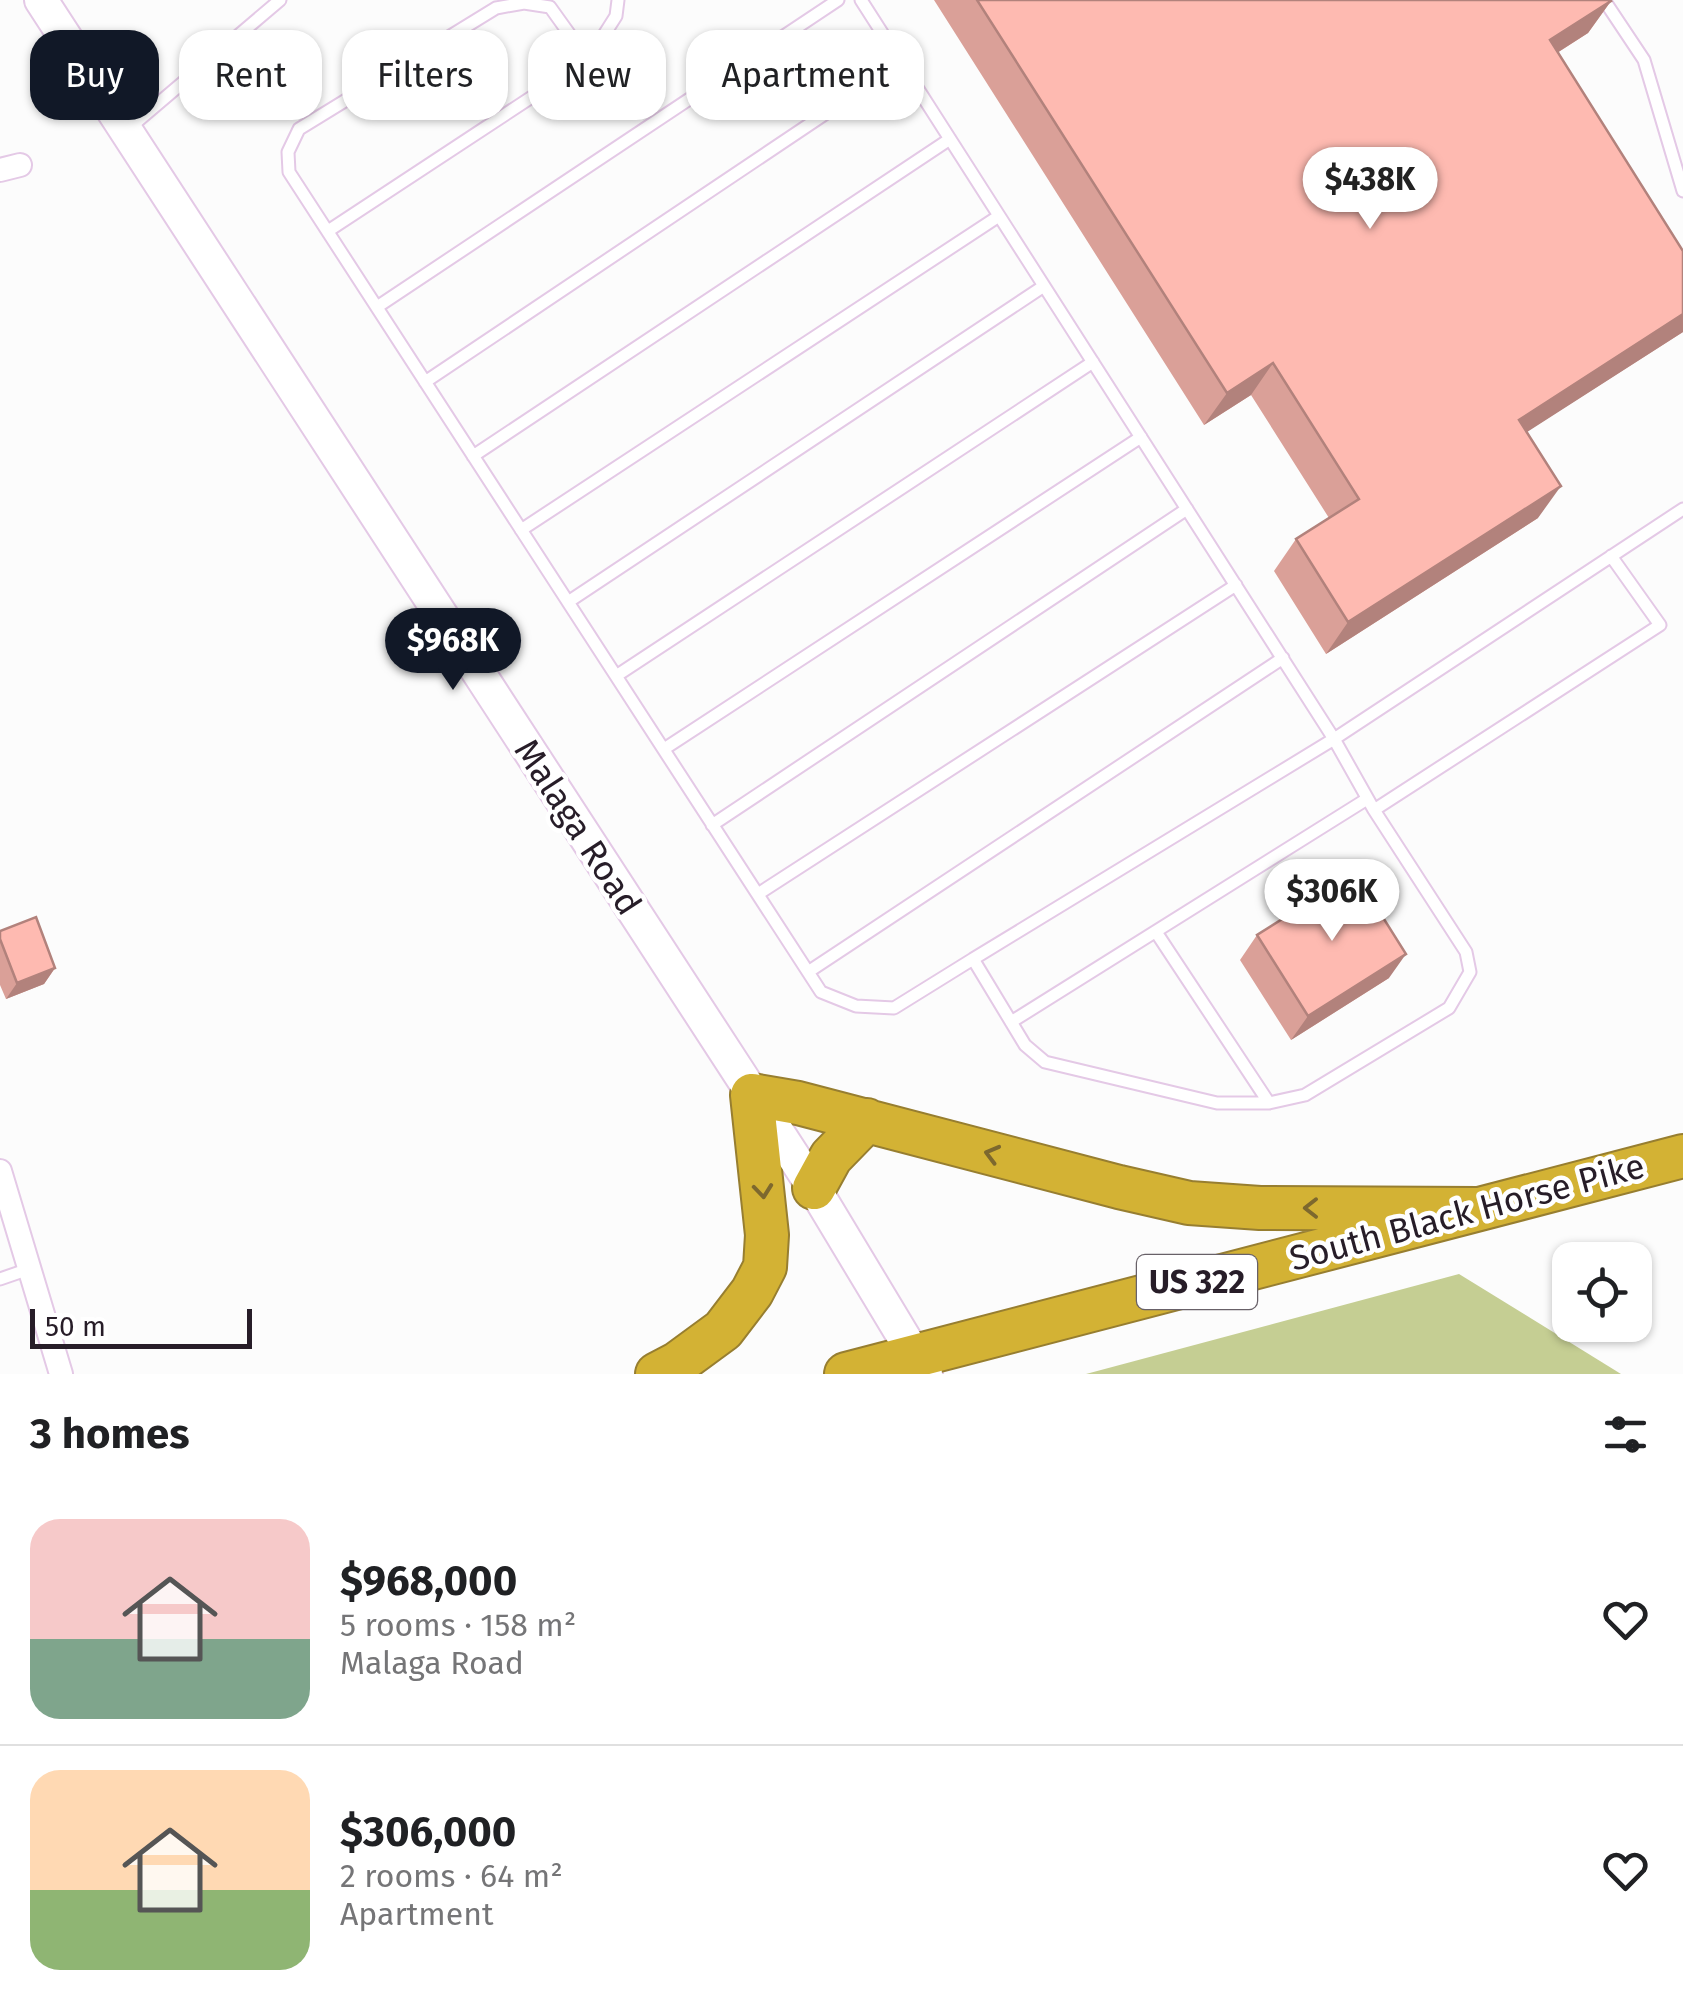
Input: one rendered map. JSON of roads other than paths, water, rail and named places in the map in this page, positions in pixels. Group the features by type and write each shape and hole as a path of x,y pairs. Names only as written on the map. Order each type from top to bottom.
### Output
{"highway":[{"path":"657,1374 724,1330 765,1267 767,1236 752,1095 867,1120 1189,1204 1478,1209"},
{"path":"814,1188 831,1157 867,1120"},
{"name":"South Black Horse Pike","path":"846,1374 920,1364 1683,1156"}],"main road":[{"name":"Malaga Road","path":"42,0 814,1188 920,1364"}],"street":[{"path":"0,1171 61,1374"}],"lane":[{"path":"126,131 280,0"},
{"path":"607,30 616,16 618,0"},
{"path":"377,307 838,0"},
{"path":"860,0 880,30"},
{"path":"1604,0 1644,60 1683,190"},
{"path":"566,30 550,7 524,3 496,8 299,129 288,152 289,172 821,992 856,1006 894,1008 1334,738 1683,509"},
{"path":"328,231 528,99"},
{"path":"924,99 1334,738 1371,804 1466,952 1470,972 1449,1008 1305,1095 1268,1103 1217,1103 1045,1062 1024,1045 973,958"},
{"path":"426,382 816,120"},
{"path":"474,456 950,139"},
{"path":"522,530 999,216"},
{"path":"568,602 1044,286"},
{"path":"616,676 1093,362"},
{"path":"664,749 1141,437"},
{"path":"712,824 1187,509"},
{"path":"1011,1022 1660,625 1610,556"},
{"path":"758,894 1236,585"},
{"path":"808,972 1282,658"},
{"path":"1156,932 1268,1103"},
{"path":"0,1279 30,1269"}]}
